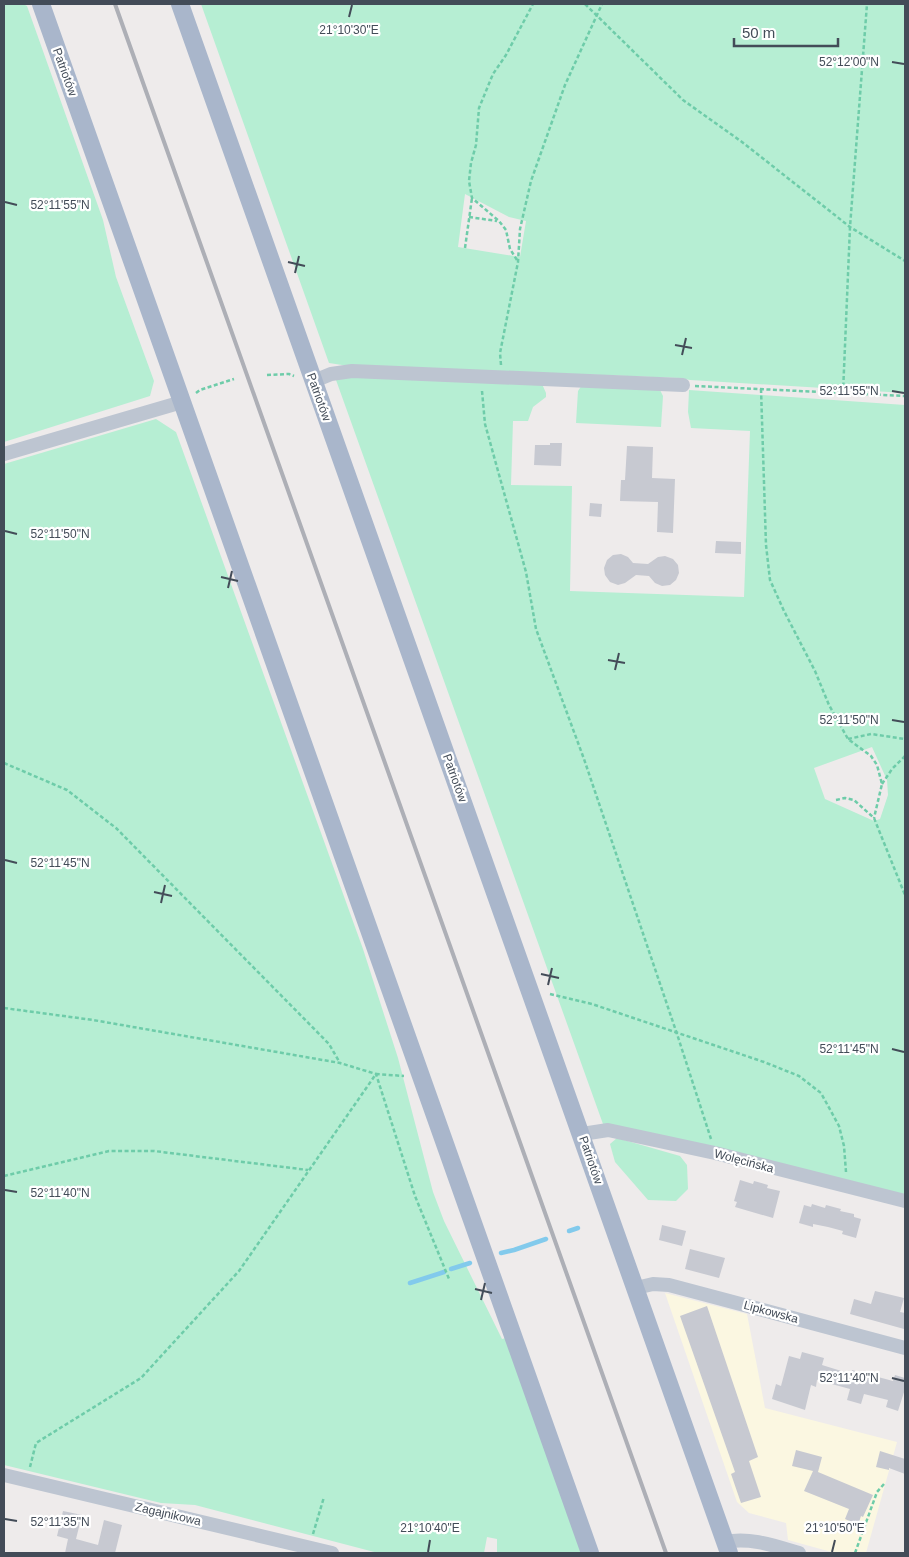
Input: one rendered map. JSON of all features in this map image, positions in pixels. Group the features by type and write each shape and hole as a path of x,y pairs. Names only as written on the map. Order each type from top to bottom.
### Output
{"main road":[{"name":"Patriotów","path":"41,4 590,1553"},
{"name":"Patriotów","path":"180,4 582,1134 727,1548"}],"street":[{"path":"314,381 332,374 352,370 683,386"},
{"path":"4,454 182,402"},
{"name":"Wolęcińska","path":"582,1134 608,1130 715,1153 905,1201"},
{"name":"Lipkowska","path":"636,1288 652,1284 669,1285 905,1348"},
{"name":"Zagajnikowa","path":"4,1475 286,1548 309,1548 332,1553"},
{"path":"727,1548 737,1540 748,1540 799,1553"}],"path":[{"path":"465,248 472,198 469,181 476,145 479,108 493,74 506,55 533,4"},
{"path":"585,4 683,100 742,142 850,227 905,261"},
{"path":"506,378 501,367 500,353 518,262 520,229 531,181 565,85 602,4"},
{"path":"843,393 850,227 867,4"},
{"path":"472,198 506,230 510,249 518,262"},
{"path":"469,216 499,222"},
{"path":"267,375 292,374 301,384 314,381"},
{"path":"481,377 485,424 526,572 536,629 584,759 715,1153"},
{"path":"182,402 200,390 234,379"},
{"path":"683,386 905,396"},
{"path":"760,389 766,545 770,580 815,671 829,705 848,739 871,756 877,765 882,784"},
{"path":"848,739 871,734 905,739"},
{"path":"874,818 882,784 892,768 905,756"},
{"path":"4,763 67,790 116,828 329,1044 340,1063"},
{"path":"836,800 845,798 854,800 874,818 905,895"},
{"path":"550,994 592,1004 764,1062 799,1076 821,1093 838,1126 844,1146 847,1167 844,1186"},
{"path":"4,1008 93,1020 340,1063 376,1074 422,1079"},
{"path":"27,1480 36,1443 141,1378 239,1271 376,1074"},
{"path":"376,1074 415,1196 449,1279"},
{"path":"4,1176 109,1151 154,1151 308,1170"},
{"path":"855,1553 877,1492 884,1484"},
{"path":"309,1548 324,1497"}],"shaded area":[{"path":"665,1293 747,1314 765,1408 897,1442 866,1553 835,1553 788,1540 786,1523 749,1513 737,1502"}],"green space":[{"path":"4,4 23,4 27,6 103,220 116,277 154,381 150,396 4,442"},
{"path":"201,4 905,4 905,393 680,378 329,363","holes":["465,194 509,217 526,221 520,257 458,247"]},
{"path":"347,377 542,384 546,397 533,407 528,421 513,421 511,485 572,486 570,591 744,597 750,431 691,428 688,412 689,390 905,405 905,1196 716,1149 603,1124 336,380","holes":["872,747 887,780 888,795 880,819 874,821 825,799 814,768"]},
{"path":"582,385 659,388 663,396 661,427 576,423 578,391"},
{"path":"156,419 176,432 363,949 398,1058 433,1192 444,1221 502,1339 506,1338 582,1553 497,1553 497,1539 487,1537 484,1553 378,1553 195,1505 161,1503 4,1465 4,464"},
{"path":"617,1138 680,1156 687,1165 688,1189 676,1201 648,1200 615,1162 610,1144"}],"building":[{"path":"550,443 562,443 561,466 534,465 535,445 550,445"},
{"path":"627,446 653,447 652,478 675,479 673,533 657,532 658,502 620,501 621,480 625,480"},
{"path":"590,503 602,504 601,517 589,516"},
{"path":"716,541 741,542 741,554 715,553"},
{"path":"621,554 628,557 633,563 648,564 658,557 665,556 673,559 678,565 679,573 676,580 670,585 662,586 655,583 649,576 636,575 625,583 618,585 610,582 605,575 604,568 607,560 613,555"},
{"path":"740,1180 753,1184 754,1181 768,1185 767,1188 780,1191 773,1218 735,1207 737,1202 734,1201"},
{"path":"812,1204 825,1208 826,1205 841,1209 840,1211 854,1214 854,1217 861,1219 856,1238 842,1234 843,1231 828,1227 813,1224 813,1227 799,1223 804,1205 811,1207"},
{"path":"662,1225 686,1231 682,1246 659,1240"},
{"path":"690,1249 725,1258 719,1278 685,1269"},
{"path":"875,1291 904,1298 900,1312 905,1313 904,1329 850,1314 854,1299 871,1304"},
{"path":"707,1306 758,1457 749,1461 761,1497 741,1503 731,1474 735,1472 680,1316"},
{"path":"802,1352 824,1358 822,1365 851,1374 852,1370 893,1381 895,1375 905,1378 905,1389 898,1411 886,1407 888,1400 864,1394 861,1404 847,1400 850,1389 817,1380 816,1387 811,1385 805,1410 772,1399 776,1384 781,1386 789,1356 800,1359"},
{"path":"796,1450 822,1457 818,1472 873,1495 858,1525 845,1519 849,1509 804,1491 813,1471 792,1466"},
{"path":"880,1451 905,1459 905,1474 889,1468 889,1470 876,1467"},
{"path":"63,1511 82,1515 76,1539 98,1545 104,1520 122,1525 115,1553 65,1553 68,1539 57,1536"}],"waterway":[{"path":"569,1231 578,1228"},
{"path":"501,1253 546,1239"},
{"path":"451,1269 470,1263"},
{"path":"410,1283 444,1272"}],"railway":[{"path":"115,4 666,1553"}]}
